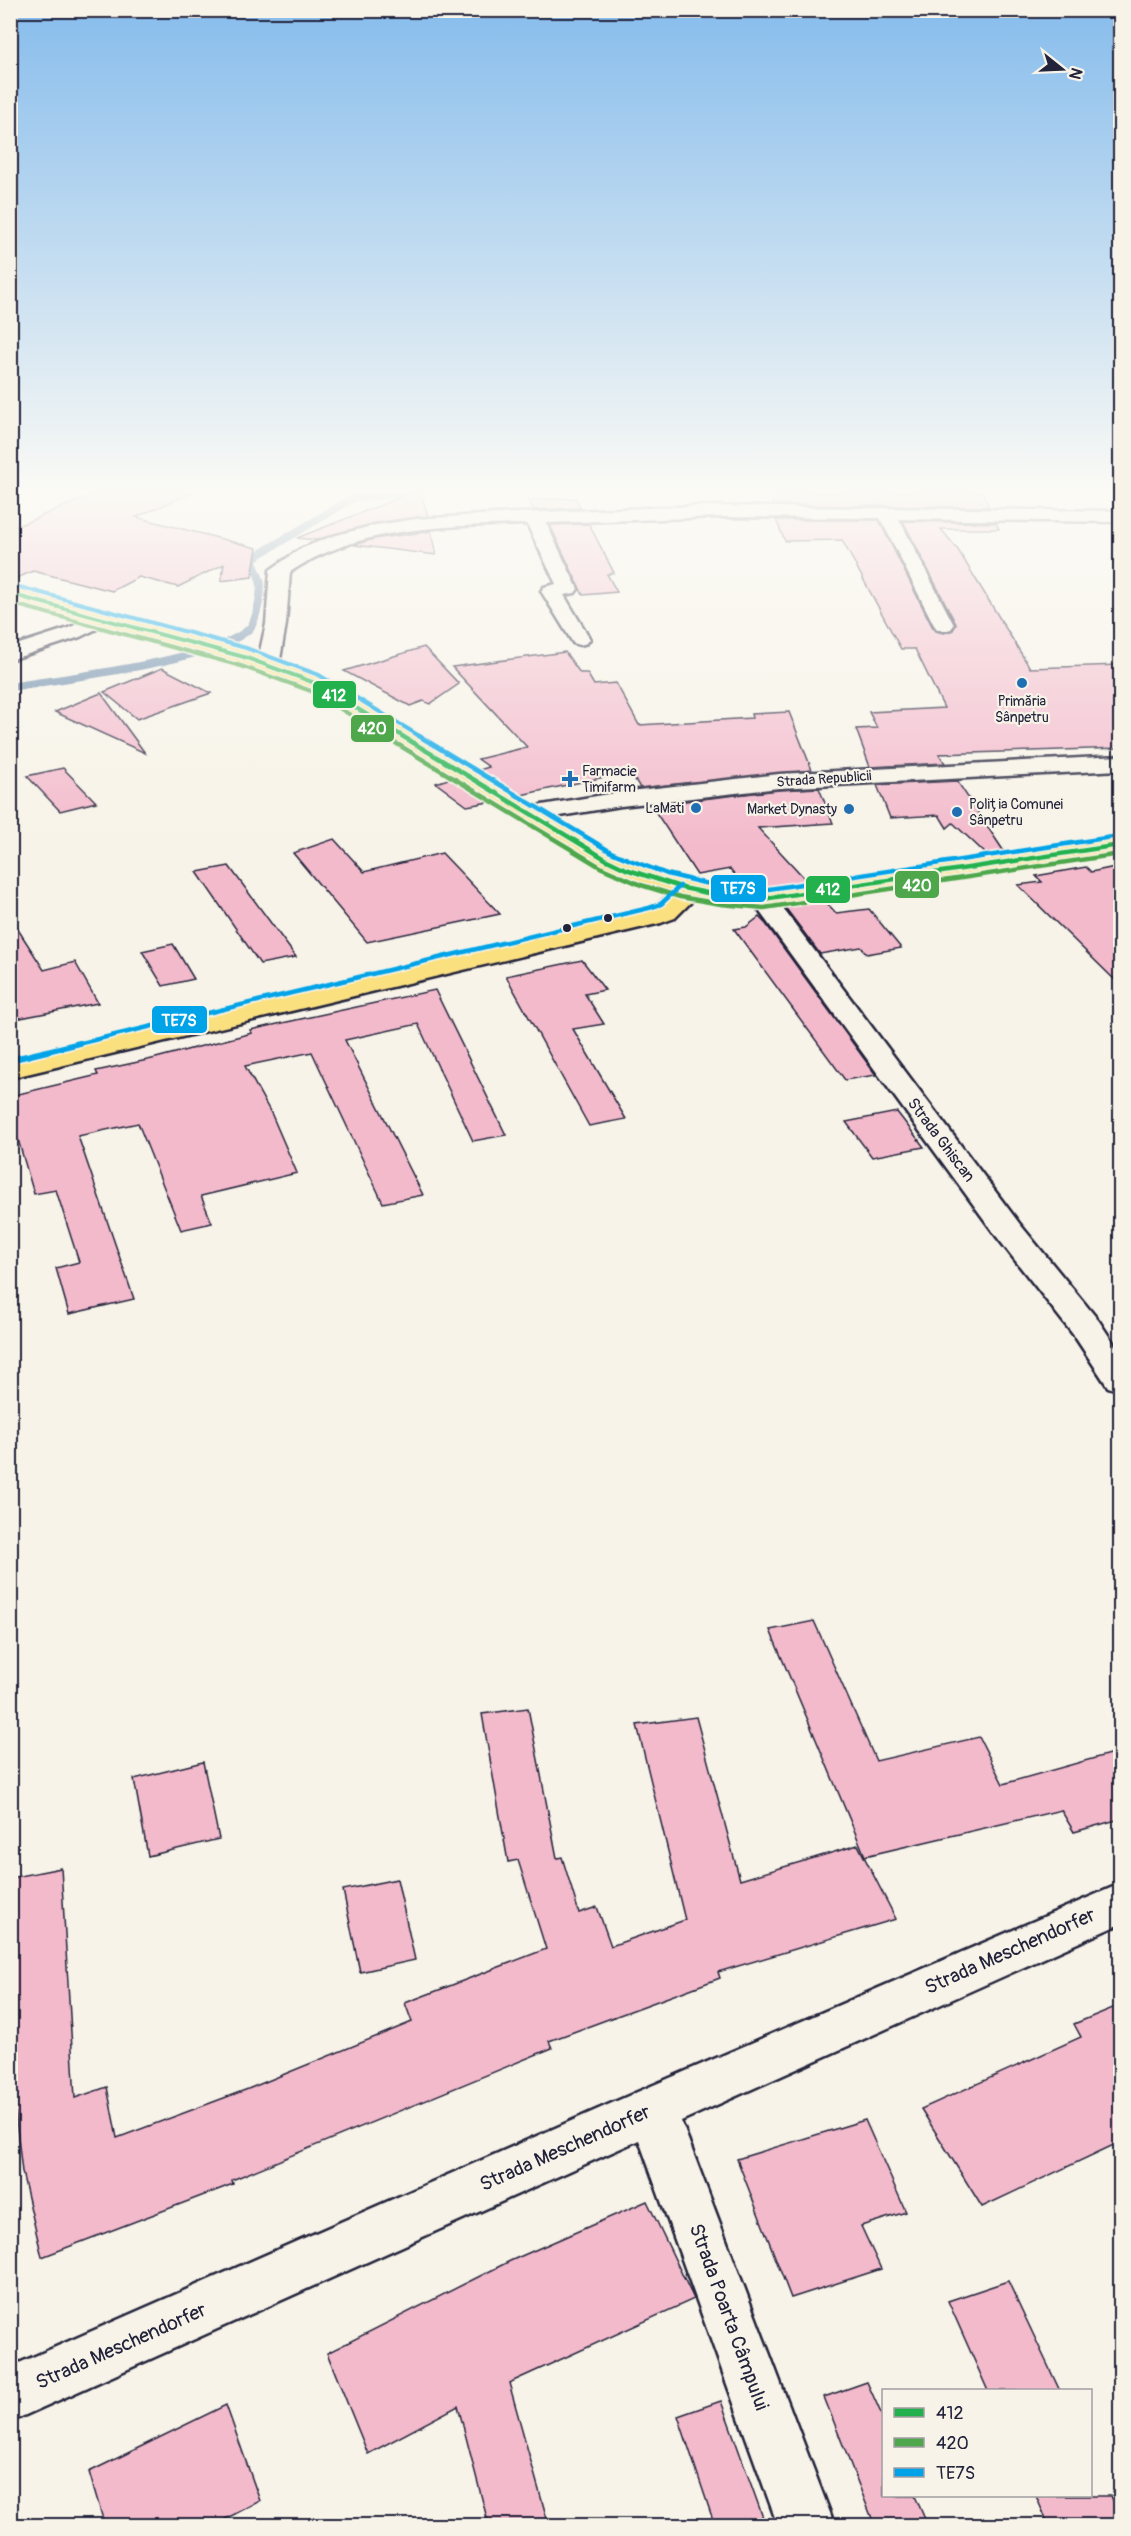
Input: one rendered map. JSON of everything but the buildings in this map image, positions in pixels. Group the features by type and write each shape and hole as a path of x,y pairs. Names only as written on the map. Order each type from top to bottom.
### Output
{"main road":[{"path":"70,610 244,657 315,683 530,814 639,876 686,892 763,900 1120,845"},
{"path":"10,1069 75,1056 652,917 666,912 686,892"}],"street":[{"path":"268,665 277,610"},
{"path":"563,610 580,639"},
{"path":"936,610 944,625"},
{"path":"10,654 73,633 102,619"},
{"name":"Strada Republicii","path":"530,814 647,796 779,781 1120,763"},
{"name":"Strada Ghiscan","path":"763,900 1008,1230 1087,1329 1120,1379"},
{"name":"Strada Meschendorfer","path":"10,2395 1120,1903"},
{"name":"Strada Poarta Câmpului","path":"652,2109 807,2526"}],"waterway":[{"path":"10,687 137,666 207,650 233,639 250,628 257,610"}],"transit line":[{"name":"420","path":"37,610 241,666 311,691 602,868 641,885 680,897 742,907 764,908 1120,854"},
{"name":"412","path":"71,610 244,657 315,683 607,860 626,869 683,888 722,896 763,899 1120,845"},
{"name":"TE7S","path":"106,610 246,648 319,675 611,852 648,868 685,879 723,887 762,890 1119,836"},
{"name":"TE7S","path":"10,1060 649,908 661,904 680,886"}],"place":[{"name":"Primăria Sânpetru","path":"1022,683"},
{"name":"Farmacie Timifarm","path":"570,779"},
{"name":"LaMati","path":"696,808"},
{"name":"Market Dynasty","path":"849,809"},
{"name":"Poliția Comunei Sânpetru","path":"957,812"}]}
